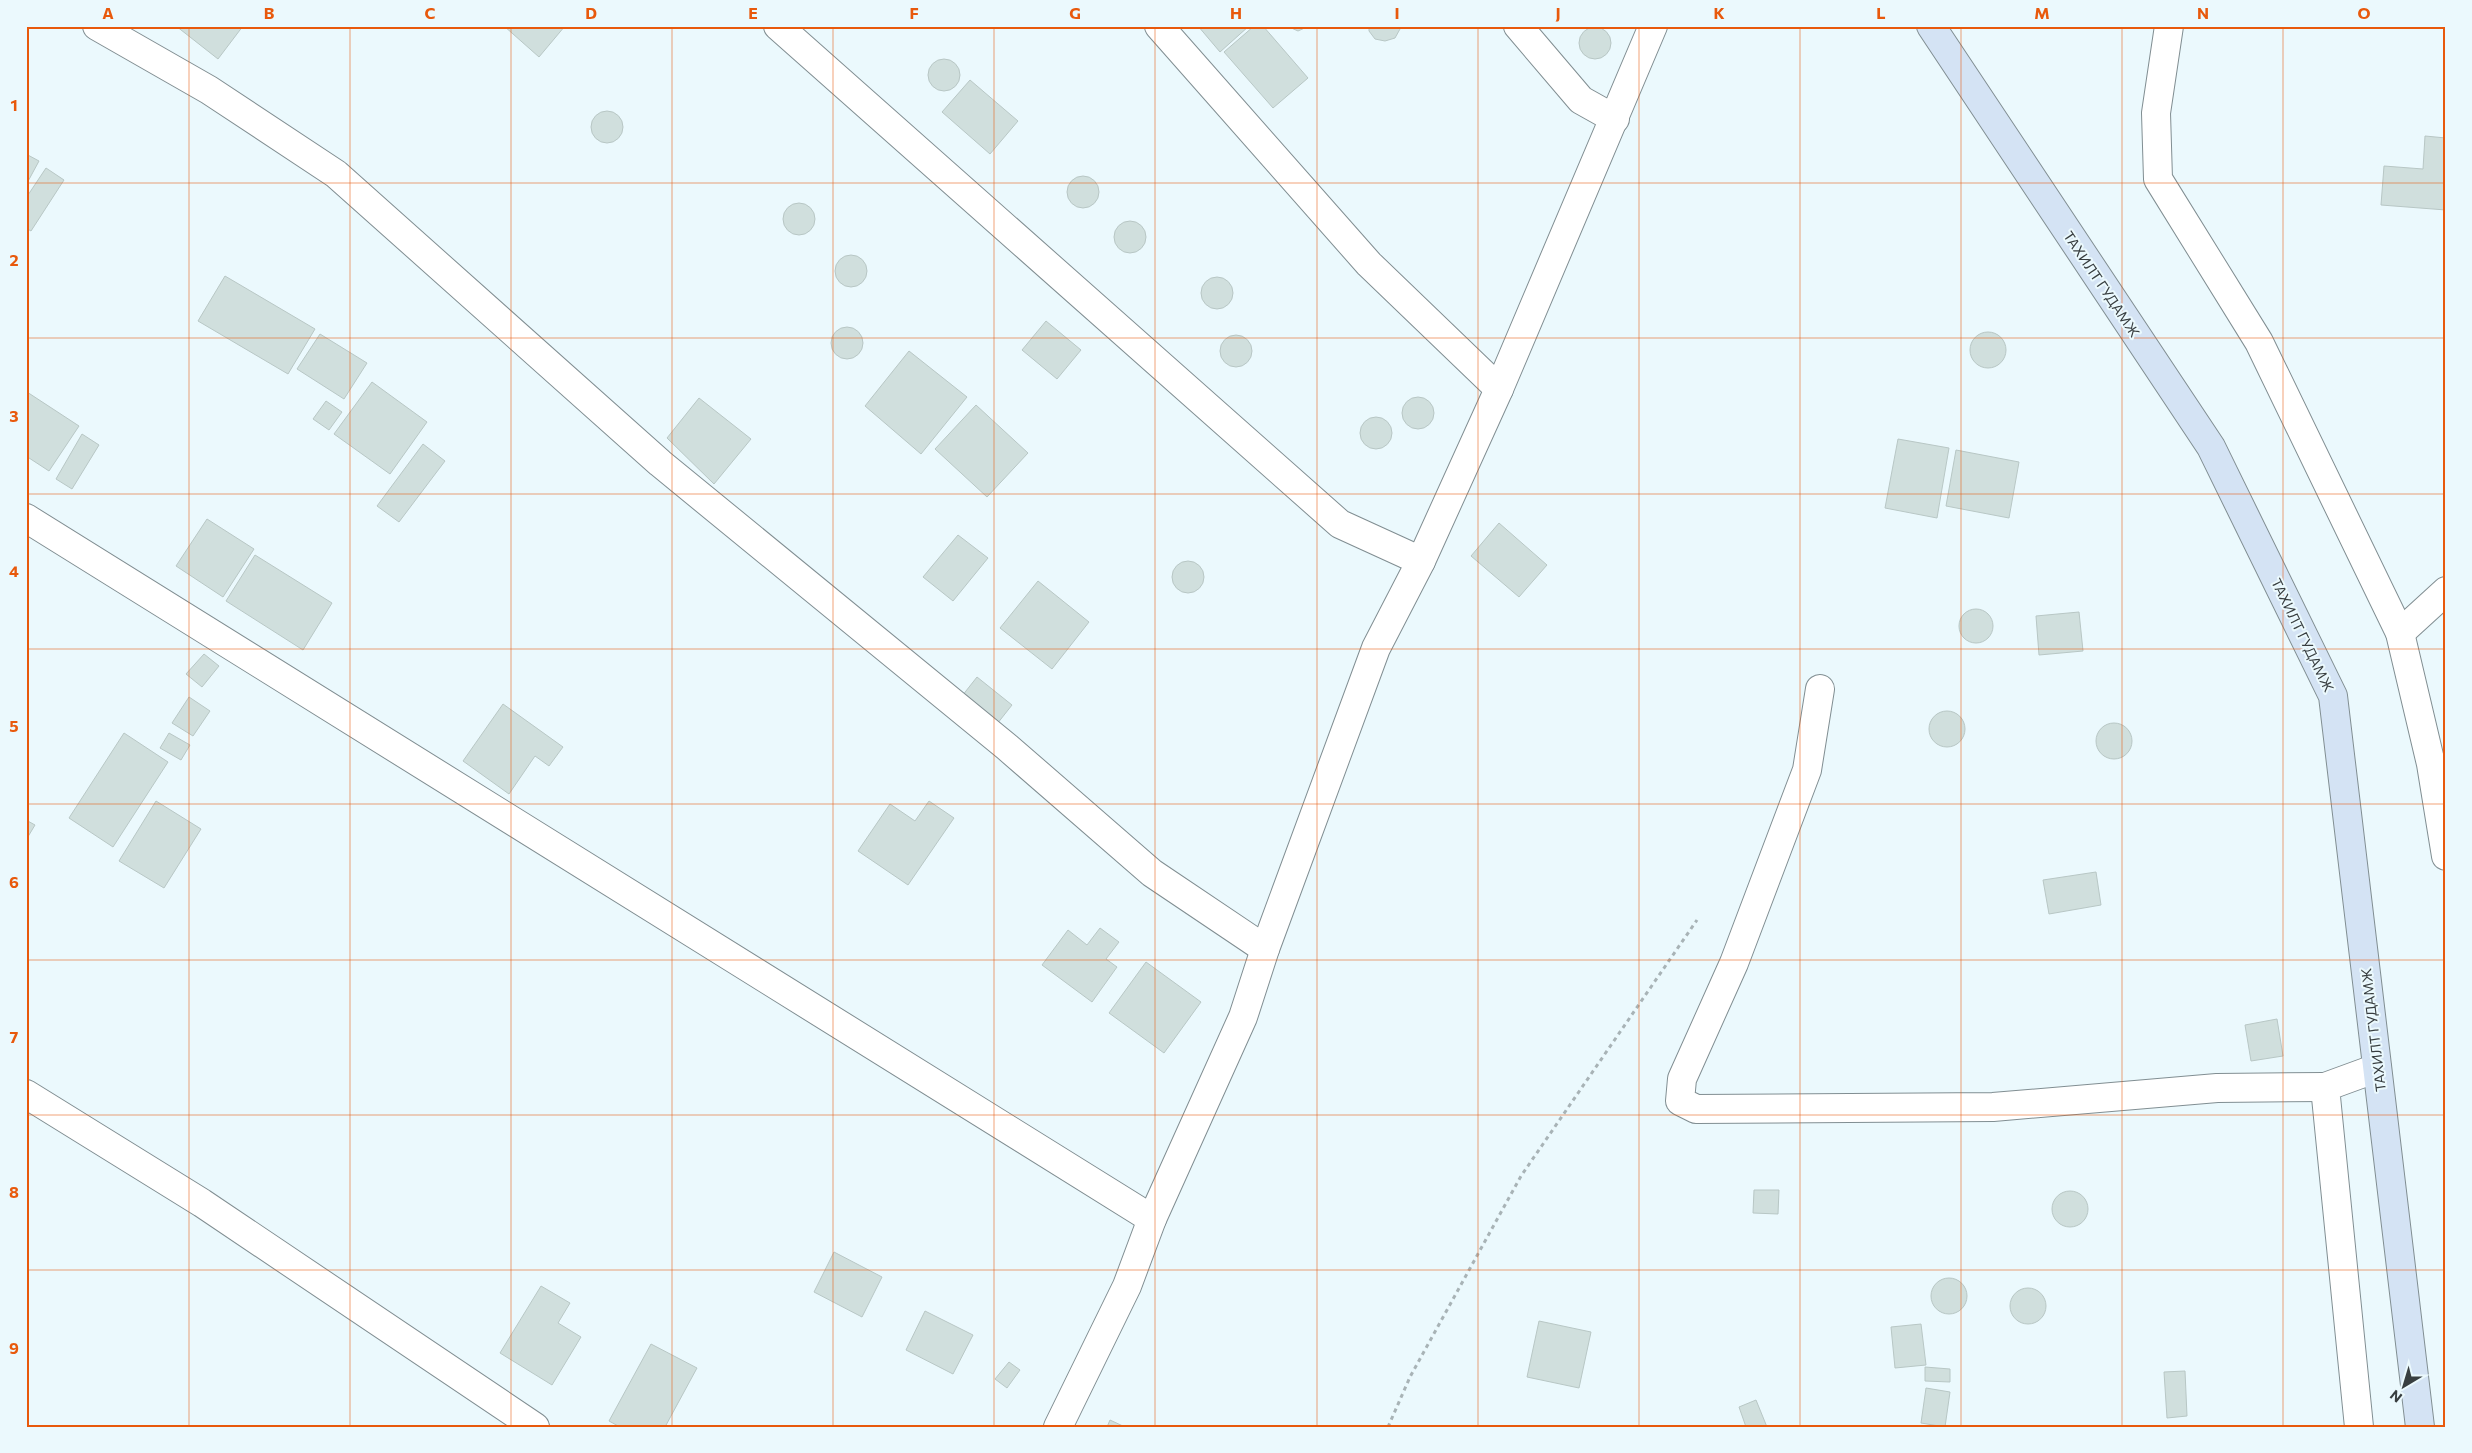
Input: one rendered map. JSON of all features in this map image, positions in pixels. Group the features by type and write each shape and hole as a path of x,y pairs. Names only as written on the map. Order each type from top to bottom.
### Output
{"main road":[{"name":"ТАХИЛТ ГУДАМЖ","path":"1931,26 2211,447 2333,696 2420,1427"}],"street":[{"path":"97,26 209,90 336,174 660,463 1007,747 1152,873 1265,949"},
{"path":"778,26 1340,524 1421,561"},
{"path":"1159,26 1368,264 1499,390"},
{"path":"1518,26 1581,100 1615,119"},
{"path":"1058,1427 1127,1286 1152,1219 1243,1017 1265,949 1376,648 1421,561 1499,390 1653,26"},
{"path":"2169,26 2156,113 2158,179 2259,342 2400,633 2431,764 2446,856"},
{"path":"26,518 1152,1219"},
{"path":"2400,633 2446,591"},
{"path":"1820,688 1807,770 1734,963 1682,1079 1680,1101 1696,1109 1993,1107 2217,1088 2325,1088 2377,1068"},
{"path":"2325,1088 2359,1427"},
{"path":"26,1094 202,1204 535,1427"}],"path":[{"path":"1388,1427 1410,1377 1521,1176 1697,920"}],"building":[{"path":"176,26 243,26 218,59"},
{"path":"504,26 565,26 539,57"},
{"path":"1198,26 1249,26 1220,52"},
{"path":"1254,26 1263,26 1308,78 1273,108 1224,52"},
{"path":"1287,26 1309,26 1298,31"},
{"path":"1369,26 1400,26 1400,29 1395,38 1385,41 1375,39 1369,31"},
{"path":"1595,27 1601,28 1606,32 1610,37 1610,49 1606,54 1601,58 1595,59 1589,58 1584,54 1580,49 1579,43 1580,37 1584,32 1589,28"},
{"path":"944,59 950,60 955,64 959,69 959,81 955,86 950,90 944,91 938,90 933,86 929,81 928,75 929,69 933,64 938,60"},
{"path":"970,80 1018,121 990,154 942,112"},
{"path":"607,111 613,112 618,116 622,121 622,133 618,138 613,142 607,143 601,142 596,138 592,133 591,127 592,121 596,116 601,112"},
{"path":"2425,136 2446,138 2446,210 2381,205 2384,166 2423,169"},
{"path":"26,154 39,161 26,185"},
{"path":"46,168 64,180 31,231 26,228 26,198"},
{"path":"1083,176 1089,177 1094,181 1098,186 1098,198 1094,203 1089,207 1083,208 1077,207 1072,203 1068,198 1067,192 1068,186 1072,181 1077,177"},
{"path":"799,203 805,204 810,208 814,213 814,225 810,230 805,234 799,235 793,234 788,230 784,225 783,219 784,213 788,208 793,204"},
{"path":"1130,221 1136,222 1141,226 1145,231 1145,243 1141,248 1136,252 1130,253 1124,252 1119,248 1115,243 1114,237 1115,231 1119,226 1124,222"},
{"path":"851,255 857,256 862,260 866,265 866,277 862,282 857,286 851,287 845,286 840,282 836,277 835,271 836,265 840,260 845,256"},
{"path":"225,276 315,329 288,374 198,321"},
{"path":"1217,277 1223,278 1228,282 1232,287 1232,299 1228,304 1223,308 1217,309 1211,308 1206,304 1202,299 1201,293 1202,287 1206,282 1211,278"},
{"path":"1046,321 1081,350 1057,379 1022,350"},
{"path":"847,327 853,328 858,332 862,337 862,349 858,354 853,358 847,359 841,358 836,354 832,349 831,343 832,337 836,332 841,328"},
{"path":"1988,332 2000,338 2006,350 2000,362 1988,368 1976,362 1970,350 1976,338"},
{"path":"320,334 367,363 344,399 297,369"},
{"path":"1236,335 1242,336 1247,340 1251,345 1251,357 1247,362 1242,366 1236,367 1230,366 1225,362 1221,357 1220,351 1221,345 1225,340 1230,336"},
{"path":"909,351 967,397 921,454 865,406"},
{"path":"372,382 427,422 390,474 334,434"},
{"path":"27,392 79,426 49,471 26,456"},
{"path":"1418,397 1424,398 1429,402 1433,407 1433,419 1429,424 1424,428 1418,429 1412,428 1407,424 1403,419 1402,413 1403,407 1407,402 1412,398"},
{"path":"699,398 751,439 714,484 667,438"},
{"path":"326,401 342,412 329,430 313,419"},
{"path":"976,405 1028,453 987,497 935,449"},
{"path":"1376,417 1382,418 1387,422 1391,427 1391,439 1387,444 1382,448 1376,449 1370,448 1365,444 1361,439 1360,433 1361,427 1365,422 1370,418"},
{"path":"82,434 99,445 72,489 56,479"},
{"path":"1898,439 1949,448 1937,518 1885,508"},
{"path":"423,444 445,461 399,522 377,506"},
{"path":"1956,450 2019,462 2009,518 1946,506"},
{"path":"207,519 254,549 223,597 176,566"},
{"path":"1499,523 1547,565 1519,597 1471,556"},
{"path":"958,535 988,558 953,601 923,577"},
{"path":"255,555 332,603 303,650 226,601"},
{"path":"1188,561 1194,562 1199,566 1203,571 1203,583 1199,588 1194,592 1188,593 1182,592 1177,588 1173,583 1172,577 1173,571 1177,566 1182,562"},
{"path":"1038,581 1089,622 1052,669 1000,628"},
{"path":"1976,609 1983,610 1988,614 1992,619 1992,633 1988,638 1983,642 1976,643 1969,642 1964,638 1960,633 1959,626 1960,619 1964,614 1969,610"},
{"path":"2079,612 2083,651 2039,655 2036,616"},
{"path":"204,654 219,666 202,687 186,674"},
{"path":"977,677 1012,705 997,724 962,696"},
{"path":"189,697 210,711 193,736 172,723"},
{"path":"503,704 563,747 549,766 535,756 509,794 463,761"},
{"path":"1947,711 1959,717 1965,729 1959,741 1947,747 1935,741 1929,729 1935,717"},
{"path":"2114,723 2126,729 2132,741 2126,753 2114,759 2102,753 2096,741 2102,729"},
{"path":"124,733 168,762 113,847 69,818"},
{"path":"169,733 190,745 181,760 160,748"},
{"path":"156,801 201,829 164,888 119,861"},
{"path":"929,801 954,818 908,885 858,851 890,804 915,821"},
{"path":"26,820 35,825 26,840"},
{"path":"2096,872 2101,905 2049,914 2043,880"},
{"path":"1100,928 1119,942 1106,959 1117,967 1092,1002 1042,965 1068,930 1087,945"},
{"path":"1146,962 1201,1002 1164,1053 1109,1013"},
{"path":"2277,1019 2283,1056 2251,1061 2245,1025"},
{"path":"1754,1190 1779,1190 1778,1214 1753,1213"},
{"path":"2070,1191 2082,1197 2088,1209 2082,1221 2070,1227 2058,1221 2052,1209 2058,1197"},
{"path":"834,1252 882,1277 862,1317 814,1292"},
{"path":"1949,1278 1961,1284 1967,1296 1961,1308 1949,1314 1937,1308 1931,1296 1937,1284"},
{"path":"541,1286 570,1303 558,1323 581,1337 552,1385 500,1353"},
{"path":"2028,1288 2040,1294 2046,1306 2040,1318 2028,1324 2016,1318 2010,1306 2016,1294"},
{"path":"925,1311 973,1335 953,1374 906,1350"},
{"path":"1539,1321 1591,1332 1579,1388 1527,1377"},
{"path":"1921,1324 1926,1365 1895,1368 1891,1327"},
{"path":"651,1344 697,1368 665,1427 620,1427 609,1421"},
{"path":"1009,1362 1020,1370 1007,1388 995,1379"},
{"path":"1925,1367 1950,1369 1950,1382 1925,1381"},
{"path":"2185,1371 2187,1416 2167,1418 2164,1372"},
{"path":"1926,1388 1950,1392 1945,1427 1921,1423"},
{"path":"1756,1400 1767,1427 1746,1427 1739,1407"},
{"path":"1110,1420 1125,1427 1107,1427"}]}
